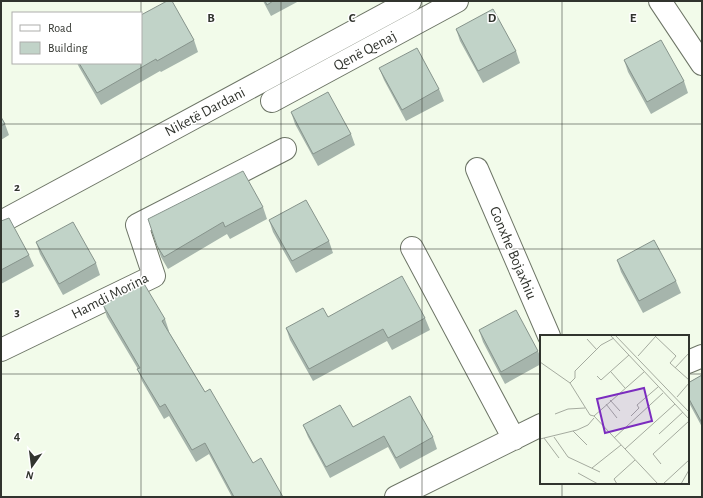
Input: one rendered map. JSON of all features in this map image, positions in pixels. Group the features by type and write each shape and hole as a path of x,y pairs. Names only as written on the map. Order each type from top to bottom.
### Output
{"street":[{"name":"Niketë Dardani","path":"1,222 410,1"},
{"name":"Qenë Qenaj","path":"272,101 457,1"},
{"path":"660,1 702,64"},
{"name":"Hamdi Morina","path":"1,350 154,276 137,225 286,149"},
{"name":"Gonxhe Bojaxhiu","path":"477,169 549,335"},
{"path":"412,248 514,439"},
{"path":"689,362 702,356"},
{"path":"396,497 540,426"}],"building":[{"path":"167,1 172,1 194,40 157,61 156,59 97,93 80,64 142,64 142,14"},
{"path":"265,1 273,1 267,5"},
{"path":"493,9 516,51 478,71 456,29"},
{"path":"661,40 684,81 647,102 624,60"},
{"path":"417,48 439,89 402,110 379,68"},
{"path":"328,92 351,134 313,154 291,112"},
{"path":"1,117 5,124 1,126"},
{"path":"243,171 263,207 225,227 223,222 164,257 157,246 148,219"},
{"path":"306,200 329,241 292,261 269,220"},
{"path":"9,218 29,255 1,270 1,221"},
{"path":"73,222 96,263 59,284 36,242"},
{"path":"654,240 676,281 639,301 617,260"},
{"path":"402,276 425,318 388,338 383,329 309,369 286,328 323,308 328,317"},
{"path":"143,282 165,319 162,321 205,392 210,389 253,463 261,458 283,497 234,497 205,443 192,450 165,404 160,407 137,369 140,368 103,305"},
{"path":"516,310 538,351 501,372 479,330"},
{"path":"702,375 702,423 689,399 689,382"},
{"path":"410,396 433,437 396,458 384,436 326,467 303,425 340,405 353,427"}]}
